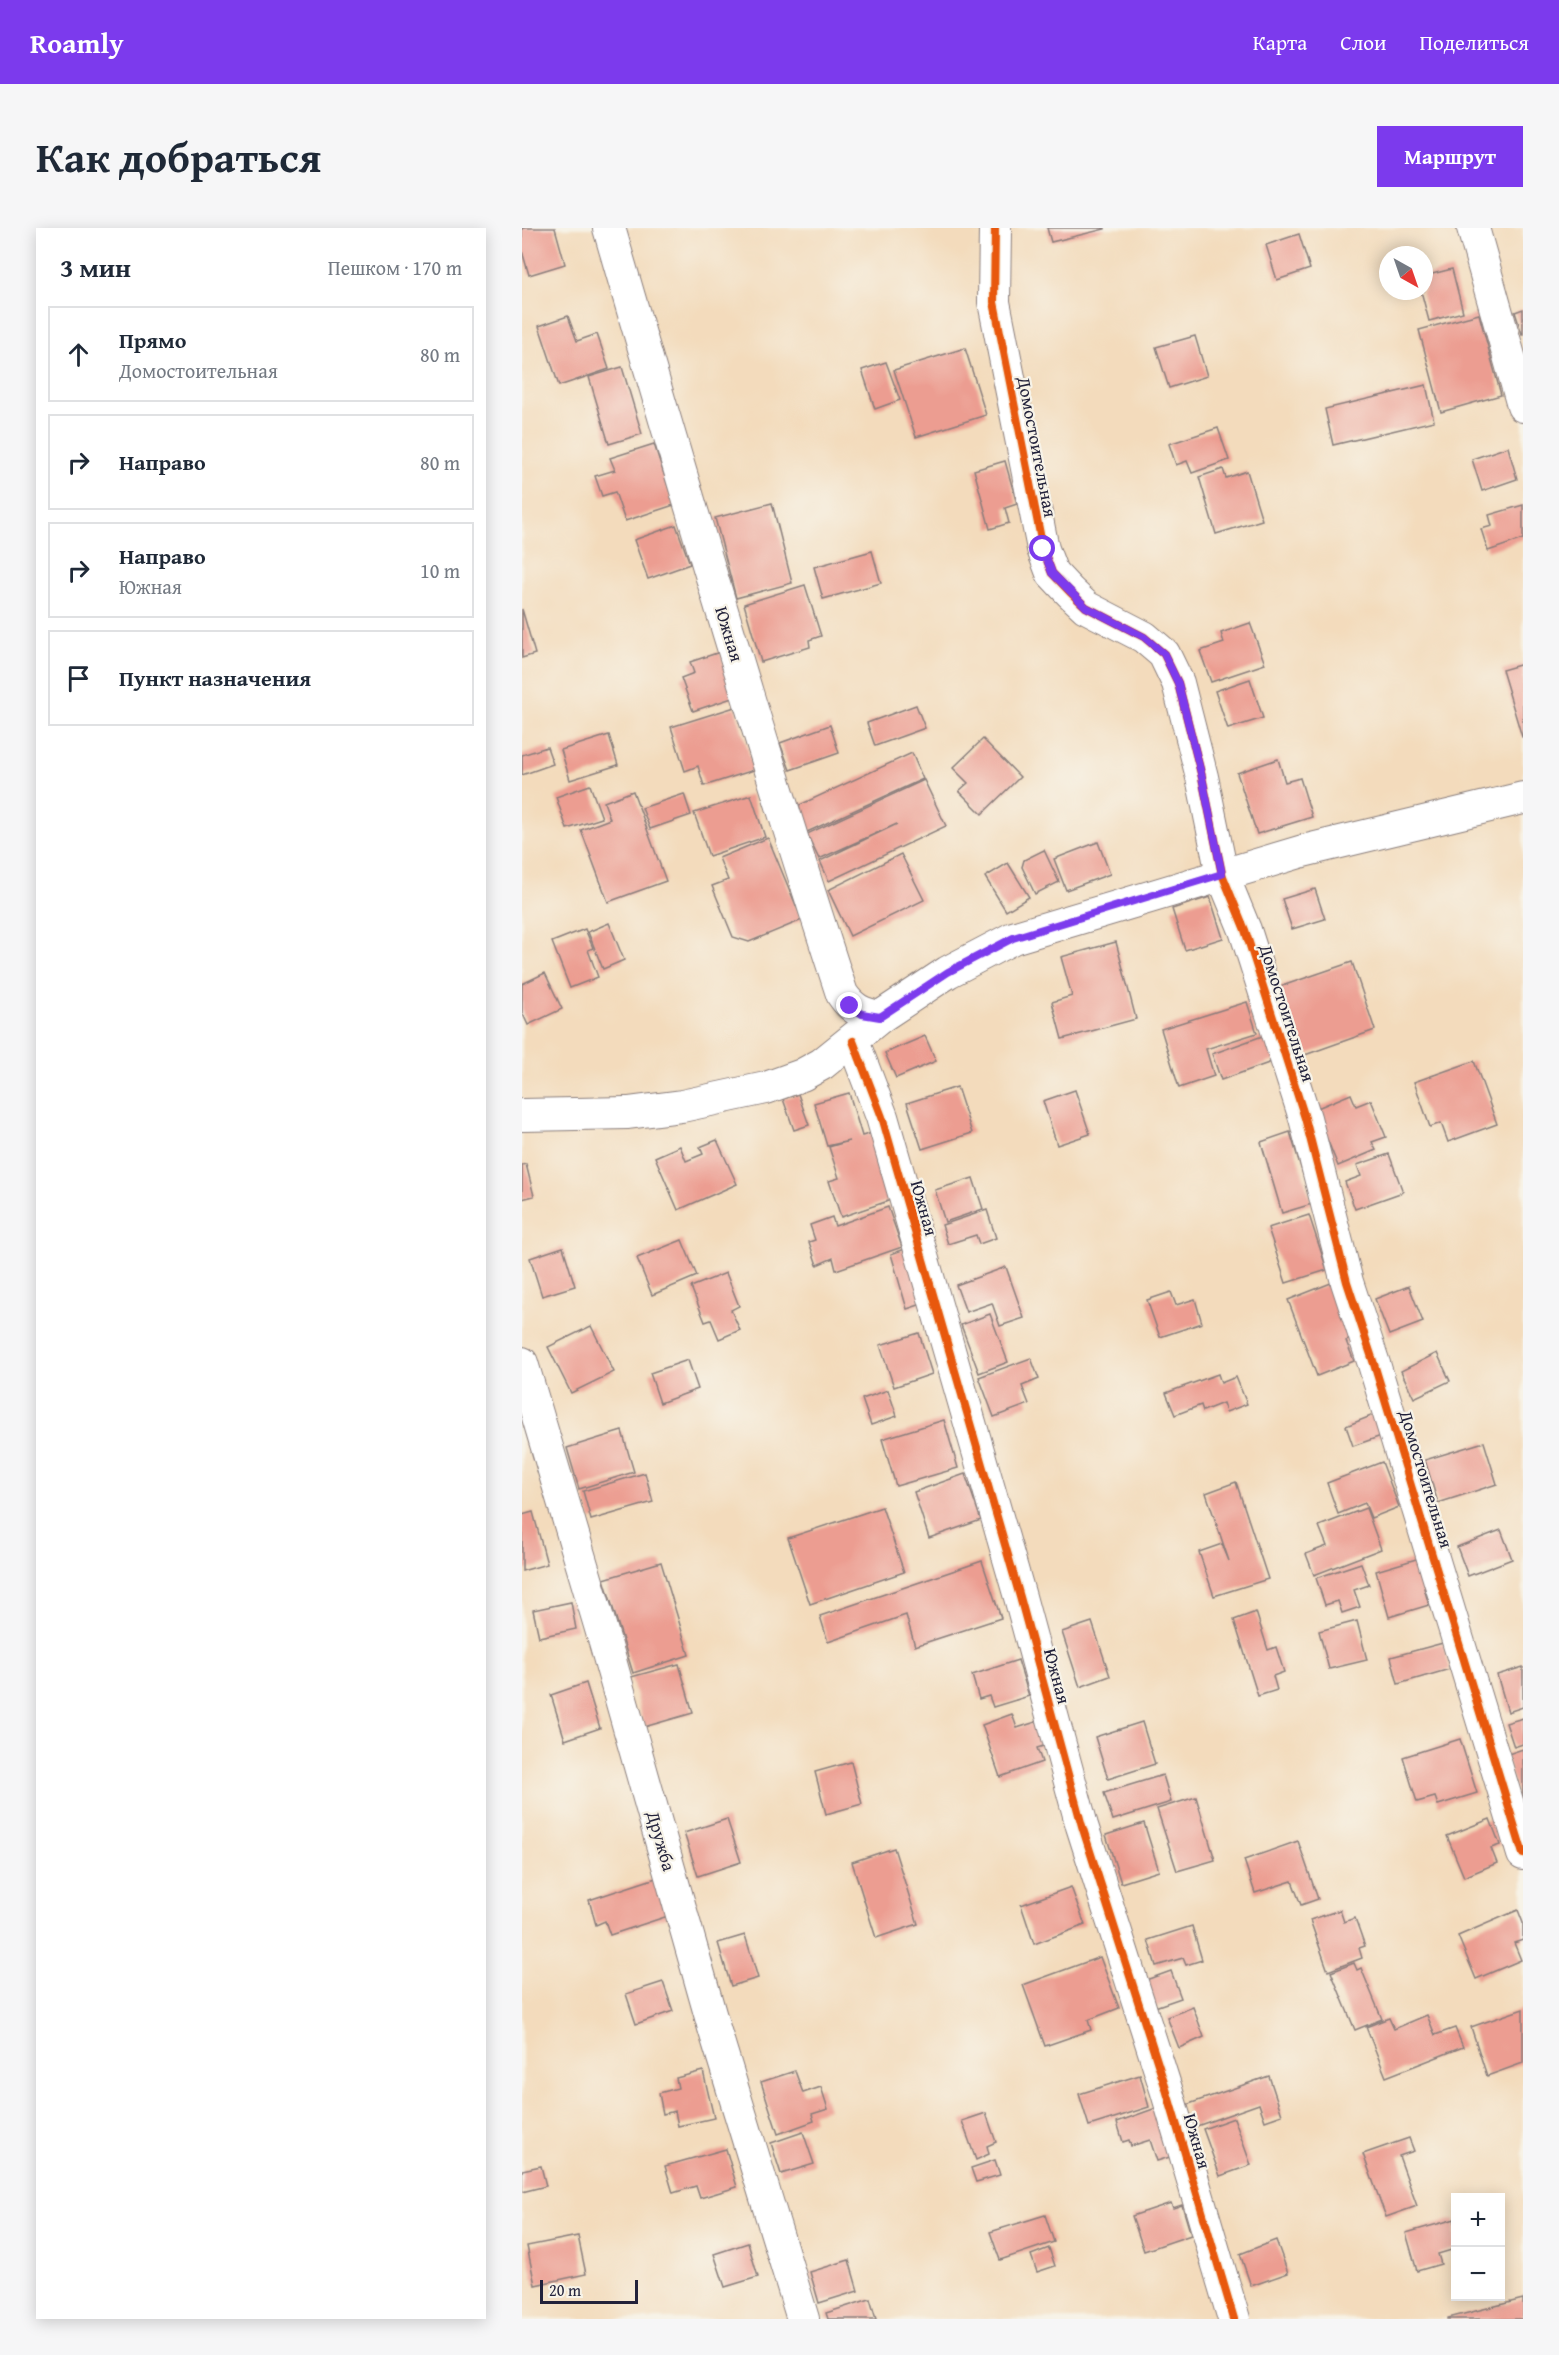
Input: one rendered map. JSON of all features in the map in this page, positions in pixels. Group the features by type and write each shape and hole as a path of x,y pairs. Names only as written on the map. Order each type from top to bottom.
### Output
{"street":[{"name":"Южная","path":"609,228 687,496 800,866 842,994 850,1006 862,1014 880,1017"},
{"name":"Домостоительная","path":"995,228 994,302 1043,549 1052,573 1086,607 1144,637 1164,654 1178,683 1202,777 1222,874 1245,930 1305,1118 1347,1282 1385,1398 1523,1854"},
{"path":"1473,228 1523,406"},
{"path":"522,1115 628,1113 682,1106 745,1092 802,1075 822,1064 880,1017 948,972 1013,938 1222,874 1523,798"},
{"name":"Южная","path":"853,1041 882,1117 1020,1597 1082,1826 1166,2089 1234,2319"},
{"name":"Дружба","path":"522,1363 604,1639 717,2039 803,2319"}],"building":[{"path":"522,228 555,228 565,264 529,275 522,251"},
{"path":"1047,228 1105,228 1105,229 1051,242"},
{"path":"1299,234 1310,269 1277,280 1266,245"},
{"path":"1452,269 1463,312 1429,321 1423,300 1433,300 1433,274"},
{"path":"1523,309 1523,334 1522,334 1515,312"},
{"path":"1479,314 1501,395 1441,412 1419,330"},
{"path":"568,316 577,341 597,334 609,369 559,386 539,326"},
{"path":"1195,336 1207,376 1169,388 1156,347"},
{"path":"965,348 986,415 916,437 894,370"},
{"path":"886,362 900,400 875,409 862,370"},
{"path":"622,367 642,434 609,444 589,377"},
{"path":"1426,385 1434,421 1333,445 1325,409"},
{"path":"1218,428 1229,460 1192,473 1187,461 1176,465 1169,444"},
{"path":"654,444 674,505 625,521 615,492 602,496 595,476 615,470 610,458"},
{"path":"1508,447 1517,479 1482,491 1472,459"},
{"path":"1005,461 1017,504 1005,508 1009,523 990,529 974,470"},
{"path":"1223,469 1226,478 1247,471 1262,520 1216,534 1199,477"},
{"path":"772,503 792,583 736,598 715,518"},
{"path":"1523,505 1523,539 1488,551 1481,529 1492,526 1489,515"},
{"path":"676,525 690,564 648,579 634,540"},
{"path":"872,551 881,583 823,599 814,567"},
{"path":"805,585 821,636 809,640 810,647 761,662 744,604"},
{"path":"522,609 535,654 522,658"},
{"path":"1250,623 1265,664 1211,682 1200,651 1224,643 1221,633"},
{"path":"720,652 735,697 693,711 681,678 694,673 690,662"},
{"path":"1523,664 1523,737 1522,737 1502,670"},
{"path":"1250,679 1263,718 1228,729 1215,691"},
{"path":"916,705 925,728 875,746 867,723"},
{"path":"735,707 754,770 704,786 698,766 685,771 671,727"},
{"path":"830,725 839,753 790,770 780,743"},
{"path":"609,735 618,765 570,780 561,750"},
{"path":"983,739 1020,777 982,814 959,791 968,783 953,768"},
{"path":"547,747 553,764 522,775 522,755"},
{"path":"912,753 923,779 807,832 795,807"},
{"path":"1278,759 1285,782 1300,778 1312,817 1257,834 1237,773"},
{"path":"924,780 946,826 829,881 820,861 897,824 819,859 807,834"},
{"path":"590,785 602,818 567,829 556,797"},
{"path":"633,791 666,881 608,902 581,830 610,819 604,802"},
{"path":"684,794 691,815 650,829 642,808"},
{"path":"751,795 765,837 709,856 694,813"},
{"path":"768,838 802,920 749,942 733,937 712,886 728,880 719,858"},
{"path":"1098,842 1110,874 1066,890 1054,859"},
{"path":"1044,850 1059,882 1035,894 1022,867 1024,860"},
{"path":"901,854 924,900 850,936 828,890"},
{"path":"1008,863 1029,897 1006,911 985,877"},
{"path":"1315,889 1325,919 1292,929 1282,899"},
{"path":"1210,897 1223,938 1185,950 1172,909"},
{"path":"609,923 624,960 603,969 588,932"},
{"path":"585,929 593,948 588,950 598,977 570,988 552,942"},
{"path":"1116,942 1136,1019 1062,1039 1052,1002 1072,996 1061,957"},
{"path":"1352,962 1375,1030 1302,1056 1279,987"},
{"path":"545,973 562,1009 528,1025 522,1012 522,984"},
{"path":"1247,1002 1257,1033 1206,1049 1214,1076 1179,1088 1161,1029"},
{"path":"1271,1033 1280,1059 1221,1080 1212,1054"},
{"path":"925,1036 936,1061 896,1078 885,1053"},
{"path":"1474,1061 1497,1124 1448,1142 1441,1123 1430,1127 1414,1082"},
{"path":"957,1087 972,1133 922,1149 907,1103"},
{"path":"1075,1090 1090,1134 1057,1145 1043,1101"},
{"path":"849,1093 862,1136 872,1133 894,1199 841,1217 829,1181 839,1178 829,1147 849,1141 827,1146 814,1103"},
{"path":"798,1094 809,1125 794,1130 783,1099"},
{"path":"1351,1094 1356,1106 1371,1100 1386,1137 1372,1142 1376,1150 1338,1166 1315,1109"},
{"path":"1290,1132 1312,1204 1282,1213 1261,1142"},
{"path":"717,1140 737,1184 678,1210 655,1157 680,1146 686,1161 703,1154 700,1147"},
{"path":"1389,1154 1403,1192 1355,1209 1345,1182 1361,1176 1357,1165"},
{"path":"526,1164 534,1196 522,1199 522,1165"},
{"path":"973,1178 983,1209 945,1222 935,1190"},
{"path":"888,1207 902,1247 836,1270 833,1258 817,1265 809,1242 815,1240 810,1225 832,1217 835,1226"},
{"path":"987,1210 996,1238 979,1244 976,1235 948,1244 942,1225"},
{"path":"1309,1215 1327,1270 1286,1283 1268,1228"},
{"path":"682,1240 697,1276 652,1295 637,1258"},
{"path":"563,1247 575,1286 542,1296 530,1258"},
{"path":"908,1248 925,1303 907,1309 891,1254"},
{"path":"1006,1267 1024,1318 1000,1326 992,1303 966,1312 956,1285"},
{"path":"726,1273 739,1306 731,1310 740,1330 719,1339 711,1320 705,1322 691,1287"},
{"path":"1336,1281 1358,1336 1346,1341 1354,1361 1317,1376 1288,1300"},
{"path":"1409,1286 1423,1322 1389,1335 1375,1299"},
{"path":"1171,1292 1176,1305 1195,1299 1202,1323 1160,1337 1147,1300"},
{"path":"990,1314 1008,1362 979,1373 961,1325"},
{"path":"591,1326 614,1372 571,1393 548,1347"},
{"path":"919,1333 932,1374 894,1387 880,1345"},
{"path":"1437,1353 1450,1381 1414,1398 1401,1371"},
{"path":"1031,1358 1039,1379 1022,1386 1029,1404 994,1417 979,1377"},
{"path":"688,1360 698,1389 660,1403 650,1373"},
{"path":"1218,1374 1221,1383 1236,1377 1247,1404 1226,1412 1223,1403 1203,1411 1201,1405 1175,1415 1166,1393"},
{"path":"888,1390 897,1416 871,1425 862,1399"},
{"path":"1376,1414 1384,1435 1353,1446 1346,1426"},
{"path":"944,1420 958,1468 896,1486 882,1439"},
{"path":"622,1431 634,1472 579,1489 567,1448"},
{"path":"1484,1442 1497,1484 1438,1503 1425,1460"},
{"path":"1382,1462 1399,1507 1371,1518 1365,1503 1338,1514 1327,1483"},
{"path":"645,1473 653,1502 591,1520 583,1491"},
{"path":"965,1474 981,1520 929,1538 914,1492"},
{"path":"1236,1482 1268,1579 1214,1596 1199,1552 1222,1544 1229,1561 1206,1493"},
{"path":"882,1507 904,1572 810,1604 788,1538"},
{"path":"1366,1508 1381,1549 1314,1575 1306,1554 1327,1546 1319,1526"},
{"path":"533,1512 547,1564 522,1571 522,1515"},
{"path":"1501,1530 1512,1559 1468,1576 1457,1547"},
{"path":"1423,1557 1432,1586 1424,1588 1429,1605 1389,1617 1376,1571"},
{"path":"982,1561 1001,1618 915,1646 906,1615 828,1642 820,1616"},
{"path":"661,1562 689,1655 633,1673 604,1579"},
{"path":"1361,1563 1369,1585 1354,1590 1360,1607 1342,1613 1338,1601 1325,1605 1316,1578"},
{"path":"571,1602 576,1629 539,1637 533,1610"},
{"path":"1256,1612 1268,1650 1276,1647 1284,1672 1273,1676 1277,1690 1258,1696 1234,1620"},
{"path":"1357,1621 1367,1660 1329,1669 1319,1631"},
{"path":"1092,1622 1110,1676 1080,1687 1062,1632"},
{"path":"1443,1643 1450,1669 1398,1684 1391,1657"},
{"path":"1018,1660 1029,1696 993,1707 989,1696 979,1699 972,1675"},
{"path":"679,1664 693,1713 644,1727 631,1677"},
{"path":"1523,1667 1523,1707 1508,1712 1497,1675"},
{"path":"586,1683 600,1728 565,1740 551,1695"},
{"path":"1012,1714 1017,1728 1042,1720 1050,1744 1037,1748 1042,1762 1000,1777 982,1725"},
{"path":"1523,1718 1523,1744 1514,1747 1506,1723"},
{"path":"1142,1722 1155,1764 1108,1779 1095,1737"},
{"path":"1460,1739 1477,1793 1438,1805 1435,1797 1417,1802 1403,1757"},
{"path":"1523,1749 1523,1798 1519,1799 1505,1755"},
{"path":"851,1762 862,1804 826,1814 815,1772"},
{"path":"1163,1775 1171,1802 1113,1820 1104,1793"},
{"path":"1196,1797 1215,1860 1177,1871 1157,1809"},
{"path":"727,1819 741,1862 698,1876 684,1833"},
{"path":"1490,1819 1500,1845 1491,1848 1497,1863 1464,1877 1447,1836"},
{"path":"1144,1823 1159,1871 1121,1883 1106,1835"},
{"path":"1298,1841 1318,1899 1301,1905 1292,1881 1255,1893 1244,1860"},
{"path":"894,1848 918,1924 876,1938 852,1862"},
{"path":"656,1878 668,1916 610,1935 605,1921 596,1925 589,1900"},
{"path":"1071,1887 1085,1925 1034,1944 1021,1905"},
{"path":"1340,1910 1344,1922 1355,1918 1365,1946 1359,1948 1362,1958 1328,1971 1310,1920"},
{"path":"1518,1910 1523,1923 1523,1940 1514,1943 1521,1960 1476,1979 1458,1936"},
{"path":"1192,1926 1202,1960 1186,1965 1183,1958 1156,1966 1148,1940"},
{"path":"745,1935 758,1978 731,1986 718,1943"},
{"path":"1100,1957 1119,2008 1088,2020 1091,2030 1045,2046 1023,1985"},
{"path":"1354,1963 1357,1970 1361,1968 1382,2019 1355,2030 1331,1972"},
{"path":"1171,1971 1181,1998 1155,2007 1146,1980"},
{"path":"663,1982 673,2011 636,2024 626,1994"},
{"path":"1193,2007 1204,2037 1179,2048 1167,2017"},
{"path":"1523,2009 1523,2063 1487,2076 1471,2027"},
{"path":"1427,2015 1435,2035 1455,2028 1463,2047 1386,2077 1366,2027 1389,2018 1394,2029"},
{"path":"703,2071 714,2118 678,2126 675,2111 663,2114 659,2093 678,2088 676,2078"},
{"path":"795,2071 803,2093 821,2087 828,2109 812,2114 814,2121 778,2134 761,2082"},
{"path":"1140,2075 1149,2107 1089,2126 1079,2094"},
{"path":"1269,2076 1282,2115 1265,2121 1259,2104 1194,2127 1186,2105"},
{"path":"1159,2107 1176,2155 1157,2161 1150,2140 1131,2146 1129,2140 1123,2142 1117,2122"},
{"path":"986,2113 996,2142 987,2146 989,2154 976,2160 962,2121"},
{"path":"1234,2118 1251,2165 1220,2176 1203,2129"},
{"path":"803,2132 814,2164 781,2174 771,2143"},
{"path":"1409,2138 1414,2151 1399,2156 1417,2206 1386,2217 1363,2154"},
{"path":"726,2149 737,2187 700,2198 696,2186 673,2193 665,2166"},
{"path":"995,2160 1000,2175 976,2182 971,2168"},
{"path":"541,2166 546,2186 522,2192 522,2170"},
{"path":"1171,2203 1173,2208 1182,2205 1191,2235 1144,2251 1132,2216"},
{"path":"1045,2215 1054,2242 1000,2260 990,2232"},
{"path":"1451,2220 1451,2250 1438,2254 1441,2264 1417,2271 1406,2233"},
{"path":"578,2236 586,2274 535,2285 527,2246"},
{"path":"1276,2240 1288,2273 1251,2286 1240,2254"},
{"path":"748,2243 758,2277 725,2287 714,2254"},
{"path":"1049,2248 1055,2266 1037,2272 1031,2255"},
{"path":"849,2260 858,2291 819,2303 810,2272"},
{"path":"870,2299 876,2319 828,2319 826,2313"},
{"path":"1523,2299 1523,2319 1448,2319 1448,2318"}],"cycle path":[{"path":"995,228 994,302 1043,549 1052,573 1070,592 1086,607 1144,637 1164,654 1178,683 1202,777 1222,874 1245,930 1305,1118 1347,1282 1523,1854"},
{"path":"853,1041 882,1117 1020,1597 1082,1826 1166,2089 1234,2319"}],"route":[{"path":"850,1006 862,1014 880,1017 948,972 1013,938 1222,874 1202,777 1178,683 1164,654 1144,637 1086,607 1052,573 1043,549"}]}
